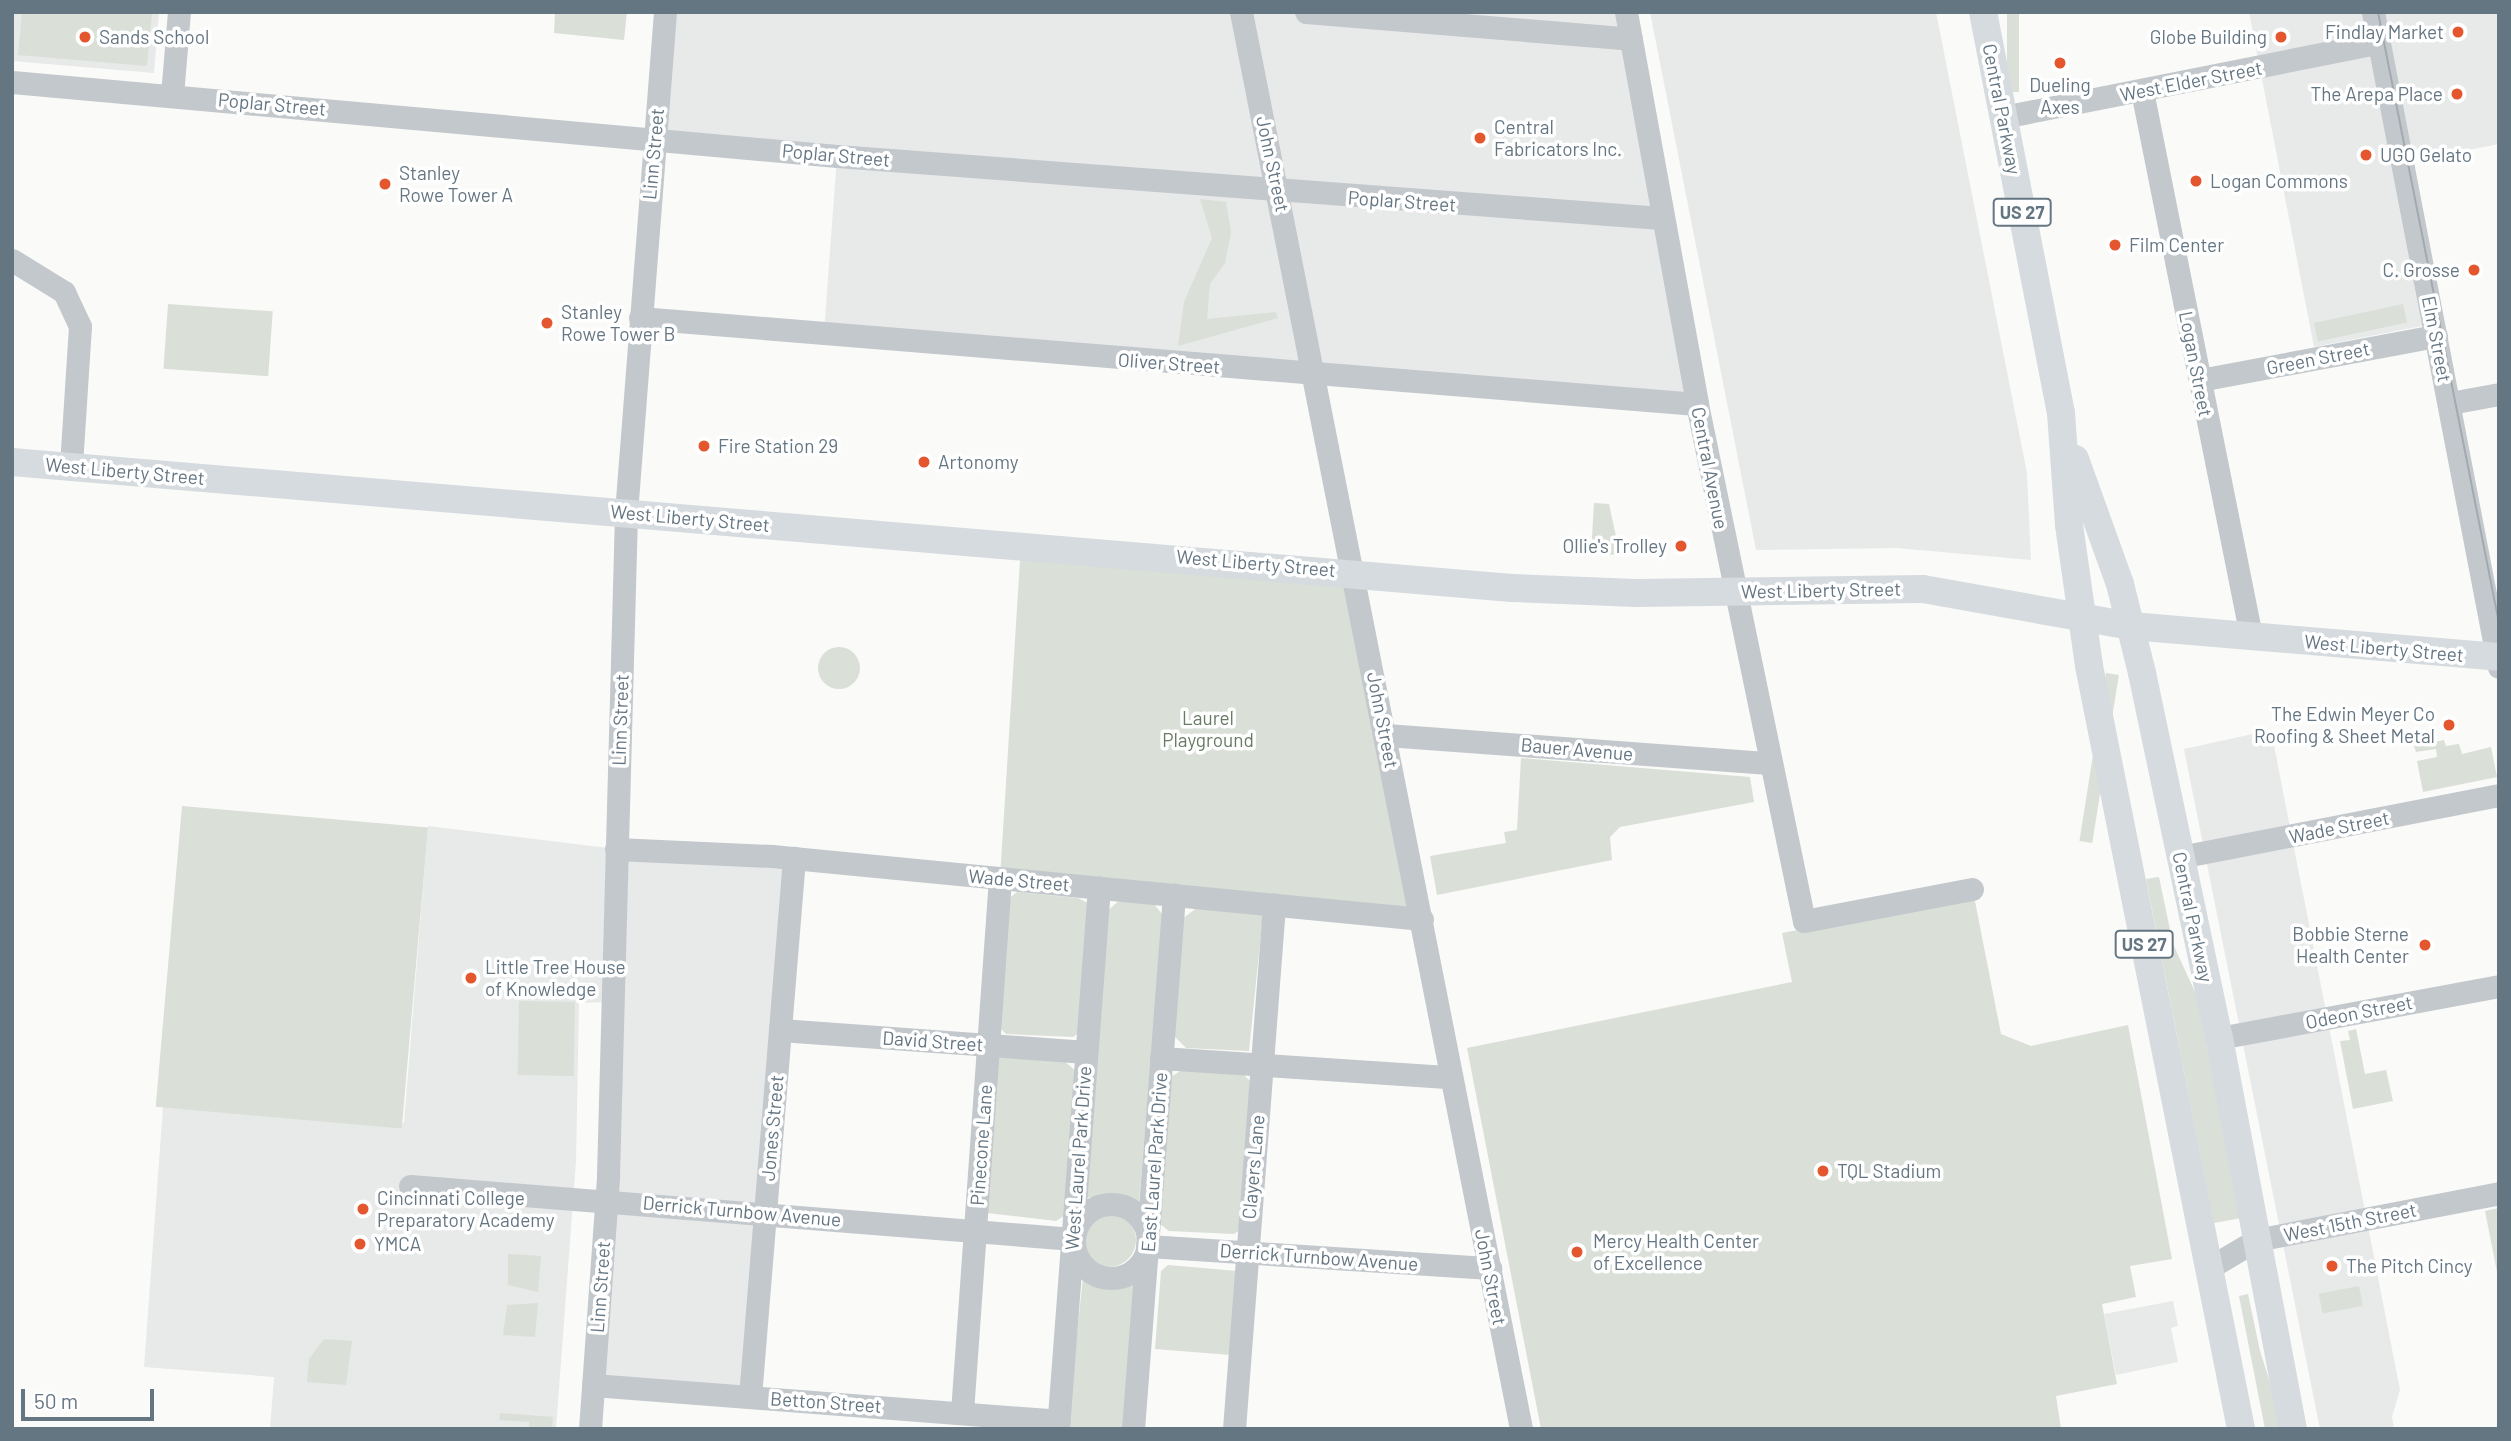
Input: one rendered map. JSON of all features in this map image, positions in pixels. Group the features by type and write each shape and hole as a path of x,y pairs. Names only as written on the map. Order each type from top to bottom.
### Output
{"main road":[{"name":"Central Parkway","path":"1983,12 2061,413 2081,619 2241,1429"},
{"name":"Central Parkway","path":"2061,413 2131,626 2219,1038 2293,1429"},
{"name":"West Liberty Street","path":"12,462 1572,591 1923,589 2131,626 2498,660"}],"street":[{"path":"173,95 179,12"},
{"name":"Linn Street","path":"590,1429 606,1200 626,513 666,12"},
{"name":"John Street","path":"1241,12 1279,190 1422,919 1450,1077 1521,1429"},
{"path":"1306,12 1632,39"},
{"name":"Central Avenue","path":"1626,12 1661,218 1697,404 1769,763 1804,921 1972,889"},
{"name":"Elm Street","path":"2373,12 2498,660"},
{"name":"West Elder Street","path":"2003,117 2378,43"},
{"name":"Poplar Street","path":"12,82 1279,190 1661,218"},
{"name":"Logan Street","path":"2142,91 2251,636"},
{"path":"12,260 64,292 79,326 71,467"},
{"name":"Oliver Street","path":"640,318 1697,404"},
{"name":"Green Street","path":"2200,380 2436,336"},
{"path":"2449,403 2499,394"},
{"name":"Bauer Avenue","path":"1386,735 1769,763"},
{"name":"Wade Street","path":"2180,857 2499,795"},
{"name":"Wade Street","path":"616,849 794,858 1422,919"},
{"name":"Jones Street","path":"750,1397 794,858"},
{"name":"Pinecone Lane","path":"962,1412 1000,878"},
{"name":"West Laurel Park Drive","path":"1059,1425 1099,888"},
{"name":"East Laurel Park Drive","path":"1133,1429 1174,895"},
{"name":"Clayers Lane","path":"1234,1429 1273,905"},
{"name":"Odeon Street","path":"2219,1038 2499,986"},
{"name":"David Street","path":"780,1030 1086,1052"},
{"path":"1161,1058 1450,1077"},
{"name":"Derrick Turnbow Avenue","path":"410,1186 1073,1238"},
{"name":"West 15th Street","path":"2209,1268 2256,1240 2499,1194"},
{"path":"1103,1205 1114,1205 1125,1207 1143,1223 1148,1246 1138,1266 1107,1278 1086,1269 1073,1238 1083,1217 1103,1205"},
{"name":"Derrick Turnbow Avenue","path":"1148,1246 1490,1268"},
{"name":"Betton Street","path":"593,1385 962,1412 1059,1425"},
{"path":"1133,1429 1141,1429"}],"shaded area":[{"name":"Sands School","path":"12,12 159,12 154,73 12,61"},
{"path":"665,12 1626,12 1697,404 824,333 837,156 654,138"},
{"path":"1650,12 1936,12 2027,473 2031,560 1896,548 1756,550"},
{"name":"Findlay Market","path":"2249,12 2499,12 2499,144 2391,165 2422,326 2314,347"},
{"path":"2271,730 2400,1390 2392,1417 2394,1429 2320,1429 2184,749"},
{"path":"428,826 616,849 794,858 750,1397 593,1385 612,1002 579,1003 576,1161 556,1429 270,1429 274,1377 144,1367 163,1107 404,1123"},
{"path":"2173,1301 2178,1326 2171,1328 2178,1362 2116,1375 2104,1314"}],"green space":[{"name":"Sands School","path":"22,12 152,12 147,66 18,55"},
{"path":"555,12 627,12 624,40 554,33"},
{"path":"2007,12 2019,12 2019,92 2007,92"},
{"path":"1200,199 1226,202 1231,232 1225,263 1210,284 1207,319 1276,312 1278,318 1178,346 1184,302 1212,238"},
{"path":"168,304 273,311 268,376 163,369"},
{"path":"2403,304 2407,323 2318,342 2314,323"},
{"path":"1594,503 1609,504 1620,555 1591,554"},
{"name":"Laurel Playground","path":"1021,545 1353,571 1422,919 1000,878"},
{"path":"839,647 854,653 860,668 854,683 839,689 824,683 818,668 824,653"},
{"path":"2106,673 2119,675 2092,843 2079,841"},
{"path":"2444,740 2446,746 2459,744 2462,754 2491,747 2497,777 2423,792 2417,761 2437,757 2436,749 2416,752 2414,746"},
{"path":"1521,758 1750,777 1754,802 1620,827 1610,837 1612,860 1437,895 1430,856 1506,843 1504,832 1517,830"},
{"path":"182,806 428,828 402,1128 156,1107"},
{"path":"2159,877 2173,944 2196,994 2241,1218 2214,1223 2146,879"},
{"path":"1017,892 1078,898 1088,903 1079,1033 1073,1037 1006,1034 998,1026 1008,899"},
{"name":"TQL Stadium","path":"1974,896 2001,1034 2031,1046 2128,1025 2172,1259 2130,1266 2136,1297 2102,1304 2117,1384 2056,1396 2061,1429 1541,1429 1467,1048 1792,982 1782,933"},
{"path":"1120,900 1153,903 1163,915 1139,1203 1112,1194 1086,1198 1107,911"},
{"path":"1198,907 1263,914 1249,1051 1186,1048 1172,1034 1182,919"},
{"path":"519,1001 575,1002 574,1076 518,1075"},
{"path":"2356,1029 2365,1074 2386,1070 2393,1101 2353,1109 2340,1041 2350,1040 2348,1031"},
{"path":"1005,1056 1063,1060 1077,1072 1064,1216 1056,1221 987,1213 998,1058"},
{"path":"1182,1070 1243,1074 1252,1083 1240,1230 1234,1234 1169,1231 1160,1224 1169,1078"},
{"path":"2499,1208 2499,1282 2485,1211"},
{"path":"1109,1213 1128,1221 1136,1240 1128,1259 1109,1267 1090,1259 1082,1240 1090,1221"},
{"path":"508,1254 541,1256 538,1292 508,1285"},
{"path":"1168,1265 1237,1271 1231,1355 1155,1349 1161,1271"},
{"path":"1083,1277 1104,1286 1134,1283 1123,1429 1067,1429"},
{"path":"2359,1286 2363,1306 2323,1313 2319,1294"},
{"path":"2248,1294 2260,1351 2285,1429 2265,1429 2239,1296"},
{"path":"538,1303 535,1337 503,1335 507,1305"},
{"path":"324,1339 352,1341 346,1385 307,1382 309,1359"},
{"path":"500,1413 553,1417 552,1429 529,1429 529,1422 499,1420"}],"tram line":[{"path":"2378,12 2499,623"}],"place":[{"name":"Findlay Market","path":"2458,32"},
{"name":"Sands School","path":"85,37"},
{"name":"Globe Building","path":"2281,37"},
{"name":"Dueling Axes","path":"2060,63"},
{"name":"The Arepa Place","path":"2457,94"},
{"name":"Central Fabricators Inc.","path":"1480,138"},
{"name":"UGO Gelato","path":"2366,155"},
{"name":"Logan Commons","path":"2196,181"},
{"name":"Stanley Rowe Tower A","path":"385,184"},
{"name":"Film Center","path":"2115,245"},
{"name":"C. Grosse","path":"2474,270"},
{"name":"Stanley Rowe Tower B","path":"547,323"},
{"name":"Fire Station 29","path":"704,446"},
{"name":"Artonomy","path":"924,462"},
{"name":"Ollie's Trolley","path":"1681,546"},
{"name":"The Edwin Meyer Co Roofing & Sheet Metal","path":"2449,725"},
{"name":"Bobbie Sterne Health Center","path":"2425,945"},
{"name":"Little Tree House of Knowledge","path":"471,978"},
{"name":"TQL Stadium","path":"1823,1171"},
{"name":"Cincinnati College Preparatory Academy","path":"363,1209"},
{"name":"YMCA","path":"360,1244"},
{"name":"Mercy Health Center of Excellence","path":"1577,1252"},
{"name":"The Pitch Cincy","path":"2332,1266"}]}
